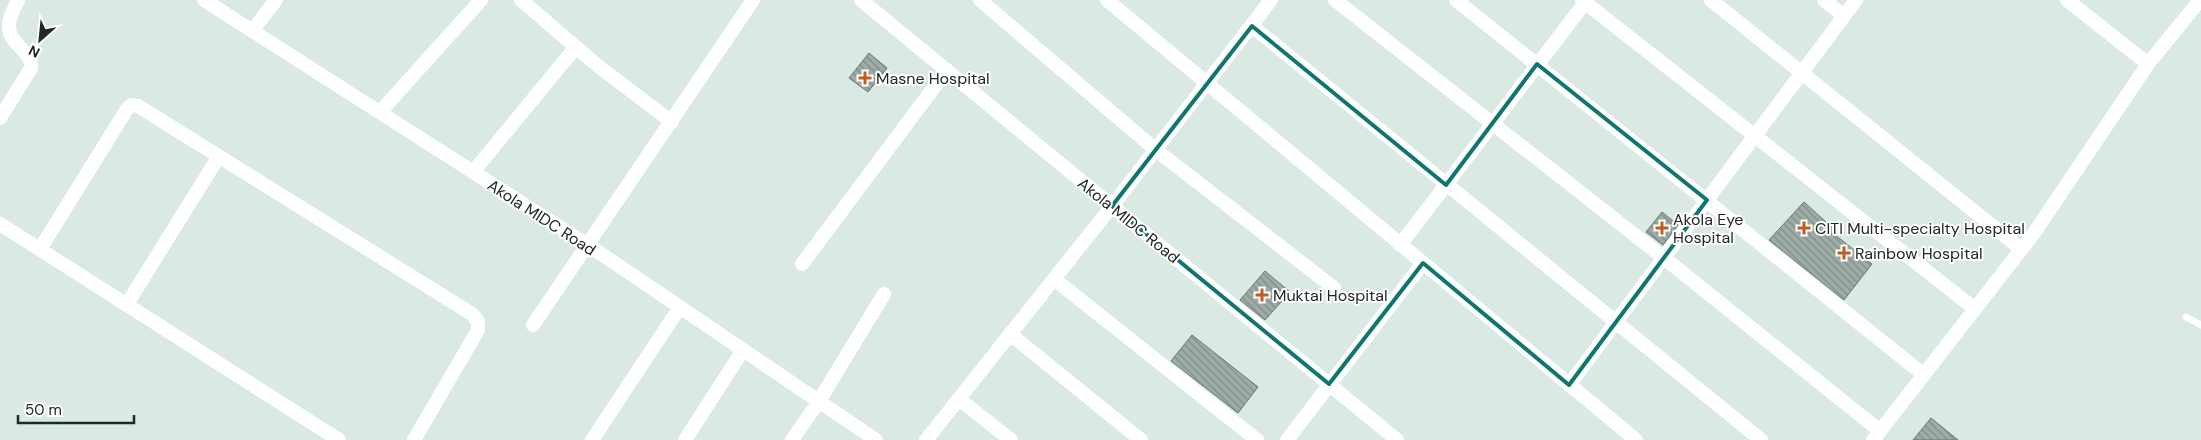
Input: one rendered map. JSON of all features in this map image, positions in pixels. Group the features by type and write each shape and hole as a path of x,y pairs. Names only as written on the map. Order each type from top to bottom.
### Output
{"street":[{"path":"0,118 31,68 30,58 13,39 8,26 18,0"},
{"name":"Akola MIDC Road","path":"204,0 680,307 876,440"},
{"path":"252,31 276,0"},
{"path":"380,112 481,0"},
{"path":"521,0 576,47 672,122"},
{"path":"533,325 753,0"},
{"name":"Akola MIDC Road","path":"861,0 1397,440"},
{"path":"980,0 1156,150 1334,288"},
{"path":"1107,0 1636,440"},
{"path":"926,440 1156,150 1271,0"},
{"path":"1335,0 1664,258 1876,436 2021,249 2148,64 2198,8"},
{"path":"1456,0 1924,375"},
{"path":"1711,0 2021,249"},
{"path":"1826,0 1844,16"},
{"path":"1569,385 1856,0"},
{"path":"2067,0 2148,64"},
{"path":"1400,245 1584,1 1754,137 1975,309"},
{"path":"1252,26 1761,440"},
{"path":"473,172 576,47"},
{"path":"802,264 947,70"},
{"path":"40,249 127,108 131,105 138,106 472,314 478,321 478,330 414,440"},
{"path":"127,304 219,156"},
{"path":"0,224 339,440"},
{"path":"1287,440 1423,263"},
{"path":"1054,279 1257,440"},
{"path":"792,440 819,401 884,294"},
{"path":"592,440 680,307"},
{"path":"1010,334 1141,440"},
{"path":"685,440 743,350"},
{"path":"959,399 1011,440"}],"lane":[{"path":"2186,317 2201,325"}],"highlighted area":[{"path":"1252,26 1446,185 1537,64 1707,200 1569,385 1423,263 1329,384 1112,206"}],"building":[{"path":"869,53 887,68 868,92 849,78"},
{"path":"1804,202 1836,231 1834,234 1872,264 1844,300 1769,240"},
{"path":"1662,212 1678,225 1663,245 1646,232"},
{"path":"1265,271 1290,292 1265,320 1240,300"},
{"path":"1192,335 1258,387 1238,413 1171,361"},
{"path":"1931,418 1958,440 1913,440"}],"place":[{"name":"Masne Hospital","path":"865,78"},
{"name":"Akola Eye Hospital","path":"1662,228"},
{"name":"CITI Multi-specialty Hospital","path":"1804,228"},
{"name":"Rainbow Hospital","path":"1844,253"},
{"name":"Muktai Hospital","path":"1262,295"}]}
